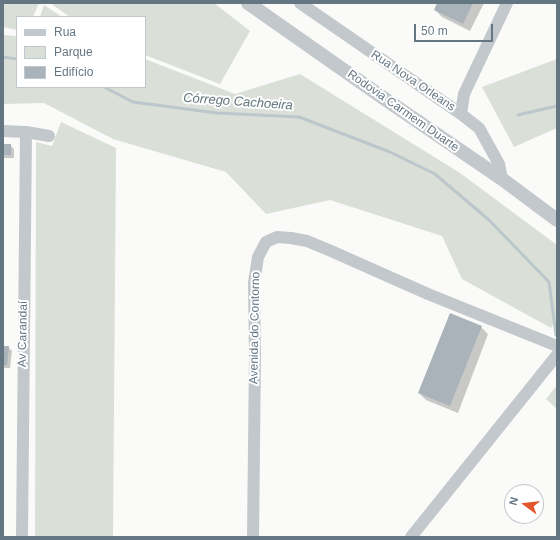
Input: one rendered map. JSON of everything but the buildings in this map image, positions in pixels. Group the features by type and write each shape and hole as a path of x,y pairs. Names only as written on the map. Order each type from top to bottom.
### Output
{"street":[{"name":"Rodovia Carmem Duarte","path":"248,3 502,179 557,220"},
{"name":"Rua Nova Orleans","path":"300,3 479,128 499,164 502,179"},
{"path":"461,114 464,94 507,3"},
{"path":"3,131 26,132 49,136"},
{"name":"Av Carandaí","path":"22,537 26,132"},
{"name":"Avenida do Contorno","path":"253,537 254,283 258,257 266,242 277,237 307,241 331,250 428,294 557,346"},
{"path":"411,537 557,355"}],"green space":[{"path":"3,3 39,3 33,16 16,16 16,30 3,27"},
{"path":"50,3 214,3 250,31 220,84 146,55 146,16 69,16"},
{"path":"44,5 60,16 40,16"},
{"path":"3,35 16,36 16,88 146,88 146,59 235,94 300,74 460,173 557,245 557,319 551,328 462,279 442,236 330,200 266,214 226,172 113,139 44,103 3,104"},
{"path":"557,59 557,128 514,147 482,87"},
{"path":"61,122 116,148 113,537 35,537 36,142 52,146"},
{"path":"557,385 557,409 546,399"}],"waterway":[{"name":"Córrego Cachoeira","path":"3,57 16,59"},
{"name":"Córrego Cachoeira","path":"106,88 133,102 217,113 299,117 390,152 435,174 489,220 549,282 556,335"},
{"name":"Córrego Cachoeira","path":"518,115 557,106"}]}
